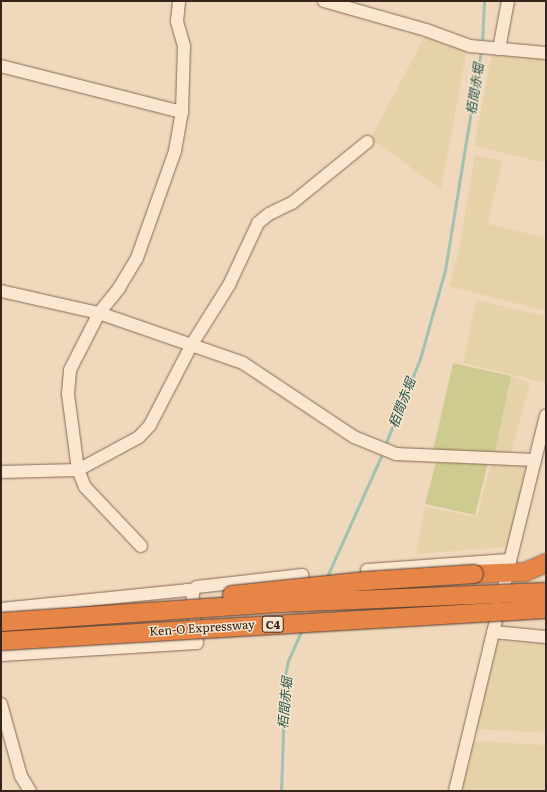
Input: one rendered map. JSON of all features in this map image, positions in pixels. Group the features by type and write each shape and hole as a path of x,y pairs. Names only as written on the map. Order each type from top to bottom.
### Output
{"highway":[{"path":"108,614 306,586 474,574 525,572 546,563"},
{"name":"Ken-O Expressway","path":"1,622 282,603 546,592"},
{"name":"Ken-O Expressway","path":"1,641 327,620 546,609"},
{"path":"327,620 481,619 546,621"}],"street":[{"path":"141,546 85,487 78,470 68,394 70,370 99,313 124,280 139,252 175,151 182,112 184,46 177,20 179,1"},
{"path":"324,1 426,30 470,46 546,52"},
{"path":"499,49 508,1"},
{"path":"1,66 182,112"},
{"path":"1,472 78,470 135,440 146,430 192,344 229,285 262,218 292,203 367,142"},
{"path":"1,291 99,313 192,344 243,363 354,437 396,454 535,460"},
{"path":"367,570 510,562 546,416"},
{"path":"1,655 197,643 193,593 197,587 302,575"},
{"path":"455,791 506,578"},
{"path":"1,609 187,590 193,593"},
{"path":"493,632 546,637"},
{"path":"1,704 21,776 30,791"}],"shaded area":[{"path":"426,34 467,49 441,190 371,138"},
{"path":"492,52 546,57 546,163 474,146"},
{"path":"475,155 502,161 488,224 546,238 546,311 449,286 459,251"},
{"path":"476,300 546,316 546,383 463,363"},
{"path":"453,363 511,376 495,452 433,451"},
{"path":"511,376 530,383 511,453 495,452"},
{"path":"436,462 488,463 475,515 425,504"},
{"path":"491,464 528,467 507,547 416,554 425,507 477,517"},
{"path":"498,641 546,644 546,733 476,729"},
{"path":"474,741 546,745 546,791 462,791"}],"waterway":[{"name":"栢間赤堀","path":"482,44 484,1"},
{"name":"栢間赤堀","path":"385,445 420,359 445,270 481,51"},
{"name":"栢間赤堀","path":"326,579 383,452"},
{"name":"栢間赤堀","path":"281,791 285,676 288,661 302,630"}]}
